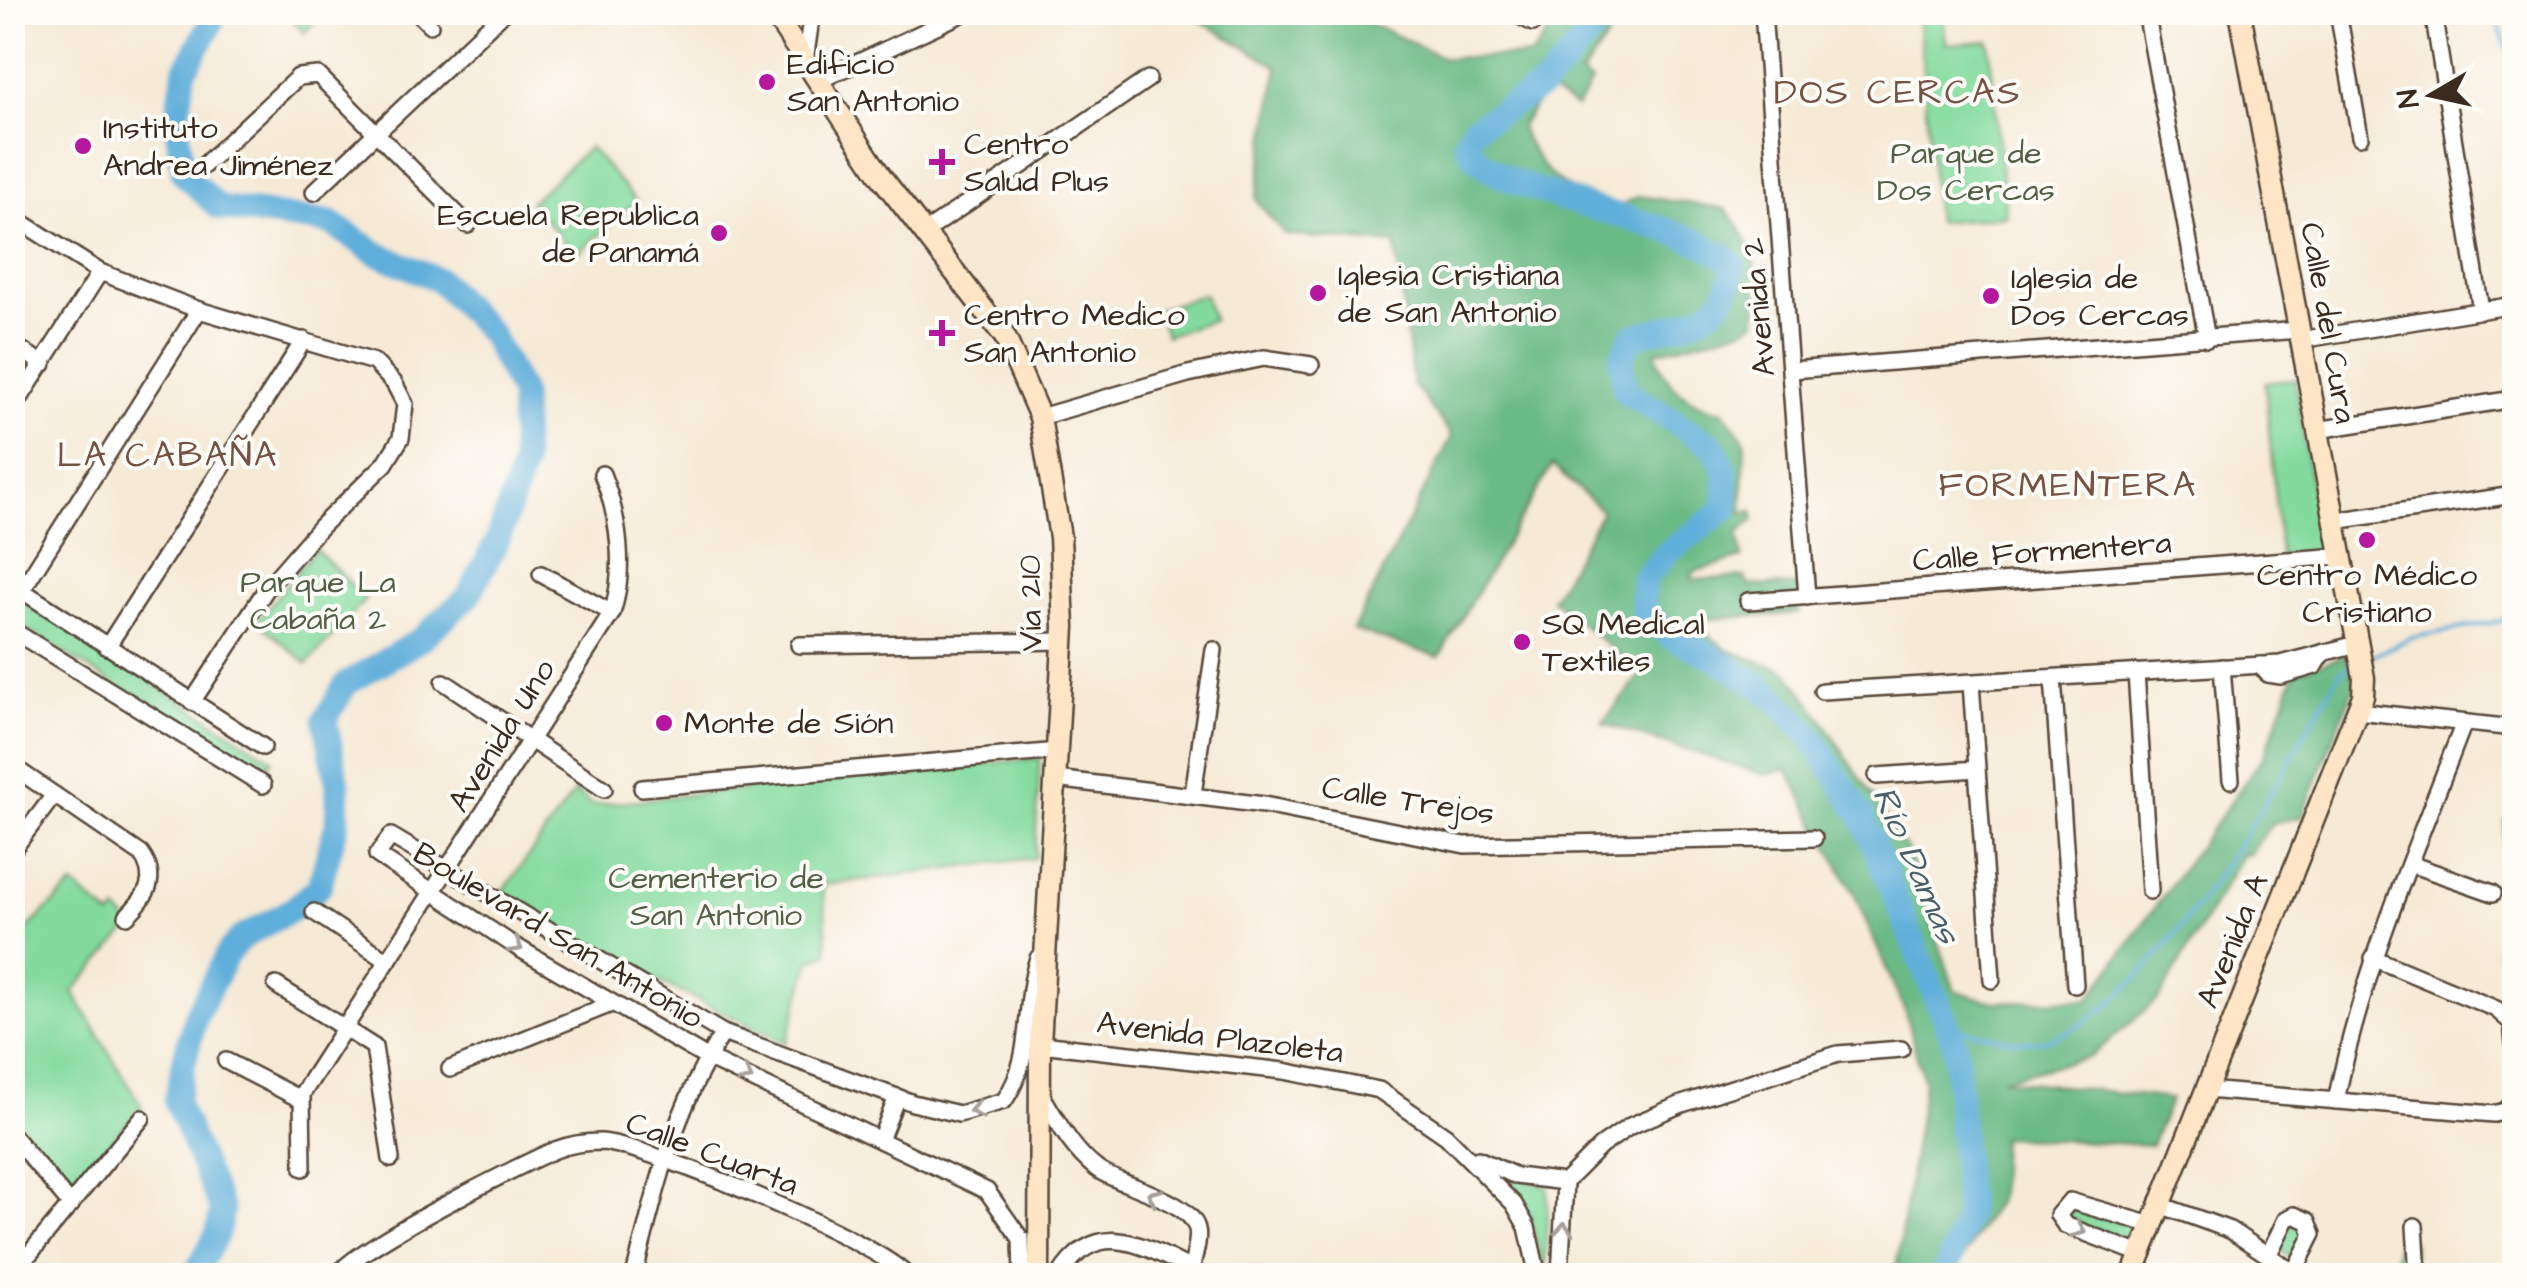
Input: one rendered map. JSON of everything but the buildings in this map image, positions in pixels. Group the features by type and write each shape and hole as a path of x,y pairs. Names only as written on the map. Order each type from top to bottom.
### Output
{"main road":[{"name":"Vía 210","path":"773,12 871,163 1005,337 1040,418 1060,537 1064,641 1040,1044 1038,1276"},
{"name":"Calle del Cura","path":"2240,12 2364,678"},
{"name":"Avenida A","path":"2132,1276 2357,711 2364,678"}],"street":[{"path":"417,12 430,26"},
{"path":"314,192 504,12"},
{"path":"805,62 812,12"},
{"path":"818,81 966,12"},
{"path":"1512,12 1533,23"},
{"name":"Avenida 2","path":"1763,12 1807,597"},
{"path":"2146,12 2207,340"},
{"path":"2338,12 2360,137"},
{"path":"2433,12 2481,310"},
{"path":"201,168 298,76 318,75 372,134 468,225"},
{"path":"925,232 1148,80"},
{"path":"12,216 100,272 199,310 374,362 394,383 405,404 401,438 385,464 320,527 267,588 192,702"},
{"path":"12,412 100,272"},
{"path":"1792,370 2299,335 2514,306"},
{"path":"199,310 17,587 263,747"},
{"path":"107,647 304,340"},
{"path":"12,344 43,364"},
{"path":"1040,418 1188,374 1264,358 1312,365"},
{"path":"2317,430 2514,399"},
{"name":"Avenida Uno","path":"300,1100 612,613 618,593 619,562 612,501 602,474"},
{"path":"2334,521 2514,495"},
{"name":"Calle Formentera","path":"1748,600 2340,556"},
{"path":"541,574 612,613"},
{"path":"14,636 263,784"},
{"path":"798,644 1064,641"},
{"path":"1822,691 2260,665 2357,648"},
{"path":"1193,794 1214,650"},
{"path":"2222,667 2231,780"},
{"path":"2136,672 2150,891"},
{"path":"2053,678 2075,986"},
{"path":"444,682 604,788"},
{"path":"1971,682 1992,980"},
{"path":"2357,711 2514,728"},
{"path":"2336,1101 2350,1033 2373,958 2464,725"},
{"path":"642,788 1058,751"},
{"path":"12,766 140,854 150,866 146,896 127,916"},
{"path":"1877,776 1977,769"},
{"name":"Calle Trejos","path":"1056,779 1193,794 1465,845 1814,838"},
{"path":"12,851 54,795"},
{"name":"Boulevard San Antonio","path":"1022,1276 1021,1239 992,1194 707,1058 611,1004 378,858 388,837 723,1033 897,1097 960,1114 1004,1101 1022,1068 1035,966 1045,936"},
{"path":"2410,864 2493,893"},
{"path":"314,912 388,961"},
{"path":"2373,958 2496,1009 2512,1023 2514,1044"},
{"path":"276,984 374,1048 392,1160"},
{"path":"450,1069 611,1004"},
{"path":"634,1276 662,1160 707,1058 723,1033"},
{"name":"Avenida Plazoleta","path":"1040,1044 1357,1082 1402,1102 1467,1154 1514,1204 1528,1227 1538,1276"},
{"path":"1560,1276 1565,1182 1601,1146 1630,1126 1682,1104 1838,1054 1901,1049"},
{"path":"226,1061 300,1100 302,1168"},
{"path":"2206,1090 2494,1114 2505,1112 2514,1102"},
{"path":"1039,1091 1074,1150 1102,1173 1160,1197 1191,1218 1198,1234 1190,1272 1136,1244 1106,1238 1084,1247 1059,1276"},
{"path":"880,1140 897,1097"},
{"path":"12,1275 142,1118"},
{"path":"12,1135 71,1205"},
{"name":"Calle Cuarta","path":"337,1276 344,1264 400,1231 560,1148 604,1142 662,1160 868,1246 907,1276"},
{"path":"1467,1154 1516,1176 1565,1182"},
{"path":"2140,1254 2064,1225 2058,1214 2070,1201 2152,1226"},
{"path":"2160,1204 2230,1230 2284,1268"},
{"path":"2415,1226 2418,1276"}],"green space":[{"path":"287,13 323,13 304,33"},
{"path":"1187,13 1348,13 1444,58 1532,56 1561,13 1625,13 1581,75 1591,82 1577,108 1551,92 1539,100 1520,127 1548,172 1583,195 1619,206 1639,196 1726,209 1744,236 1756,275 1756,321 1744,329 1656,352 1665,374 1680,392 1723,411 1745,441 1742,513 1753,511 1754,520 1738,533 1742,558 1693,572 1693,580 1745,577 1748,585 1799,586 1799,613 1708,619 1701,630 1730,651 1785,670 1810,701 1908,851 1955,991 1994,1002 2089,999 2265,754 2295,672 2346,655 2355,685 2302,817 2272,823 2250,855 2243,854 2159,999 2090,1057 2002,1079 2171,1099 2151,1145 2001,1137 1999,1197 1953,1275 1895,1275 1924,1082 1904,1009 1855,896 1787,769 1765,775 1602,723 1642,674 1552,599 1602,511 1552,465 1439,657 1353,630 1452,436 1413,384 1395,244 1285,235 1256,200 1278,67"},
{"name":"Parque de Dos Cercas","path":"1918,13 1943,13 1946,44 1989,41 2006,216 1936,222"},
{"path":"589,147 637,202 576,255 530,202"},
{"path":"1204,294 1213,320 1166,336 1158,310"},
{"path":"2295,379 2321,551 2280,556 2265,383"},
{"name":"Parque La Cabaña 2","path":"315,549 366,599 307,664 257,621"},
{"path":"12,593 272,759 262,777 13,621"},
{"name":"Cementerio de San Antonio","path":"1040,758 1035,858 823,885 828,954 811,960 786,1043 598,952 502,893 575,791 592,805"},
{"path":"2505,820 2514,821 2514,957 2498,953"},
{"path":"73,885 111,917 117,911 132,925 73,992 142,1107 69,1189 13,1117 13,942"},
{"path":"1488,1167 1548,1187 1545,1275 1528,1212"},
{"path":"2071,1206 2131,1223 2130,1234 2121,1238 2073,1223 2069,1217"},
{"path":"2292,1221 2307,1228 2294,1257 2279,1250"},
{"path":"2405,1233 2412,1241 2413,1275 2393,1276 2397,1240"}],"waterway":[{"path":"12,17 16,12"},
{"path":"194,1276 217,1234 222,1211 176,1102 196,1015 228,953 241,938 293,909 319,887 337,824 338,785 325,720 346,684 421,639 468,597 499,537 523,465 521,393 490,333 439,280 376,253 331,223 219,208 184,174 176,122 185,70 211,24 211,12"},
{"name":"Río Damas","path":"1609,12 1545,85 1472,129 1466,143 1482,163 1511,180 1672,232 1733,264 1730,283 1713,309 1684,323 1632,337 1621,360 1625,391 1714,446 1726,473 1726,509 1667,553 1643,580 1643,610 1671,637 1719,660 1770,693 1811,736 1863,818 1955,1044 1967,1216 1944,1276"},
{"path":"2493,12 2514,65"},
{"path":"2367,659 2410,638 2501,621 2514,614"},
{"path":"1951,1027 2008,1040 2041,1041 2084,1023 2128,988 2171,940 2212,884 2341,671 2354,665"}],"place":[{"name":"Edificio San Antonio","path":"767,82"},
{"name":"Instituto Andrea Jiménez","path":"83,146"},
{"name":"Centro Salud Plus","path":"942,162"},
{"name":"Escuela Republica de Panamá","path":"719,233"},
{"name":"Iglesia Cristiana de San Antonio","path":"1318,293"},
{"name":"Iglesia de Dos Cercas","path":"1991,296"},
{"name":"Centro Medico San Antonio","path":"942,333"},
{"name":"Centro Médico Cristiano","path":"2367,540"},
{"name":"SQ Medical Textiles","path":"1522,642"},
{"name":"Monte de Sión","path":"664,723"}],"district":[{"name":"DOS CERCAS","path":"1898,92"},
{"name":"LA CABAÑA","path":"168,455"},
{"name":"FORMENTERA","path":"2068,485"}]}
